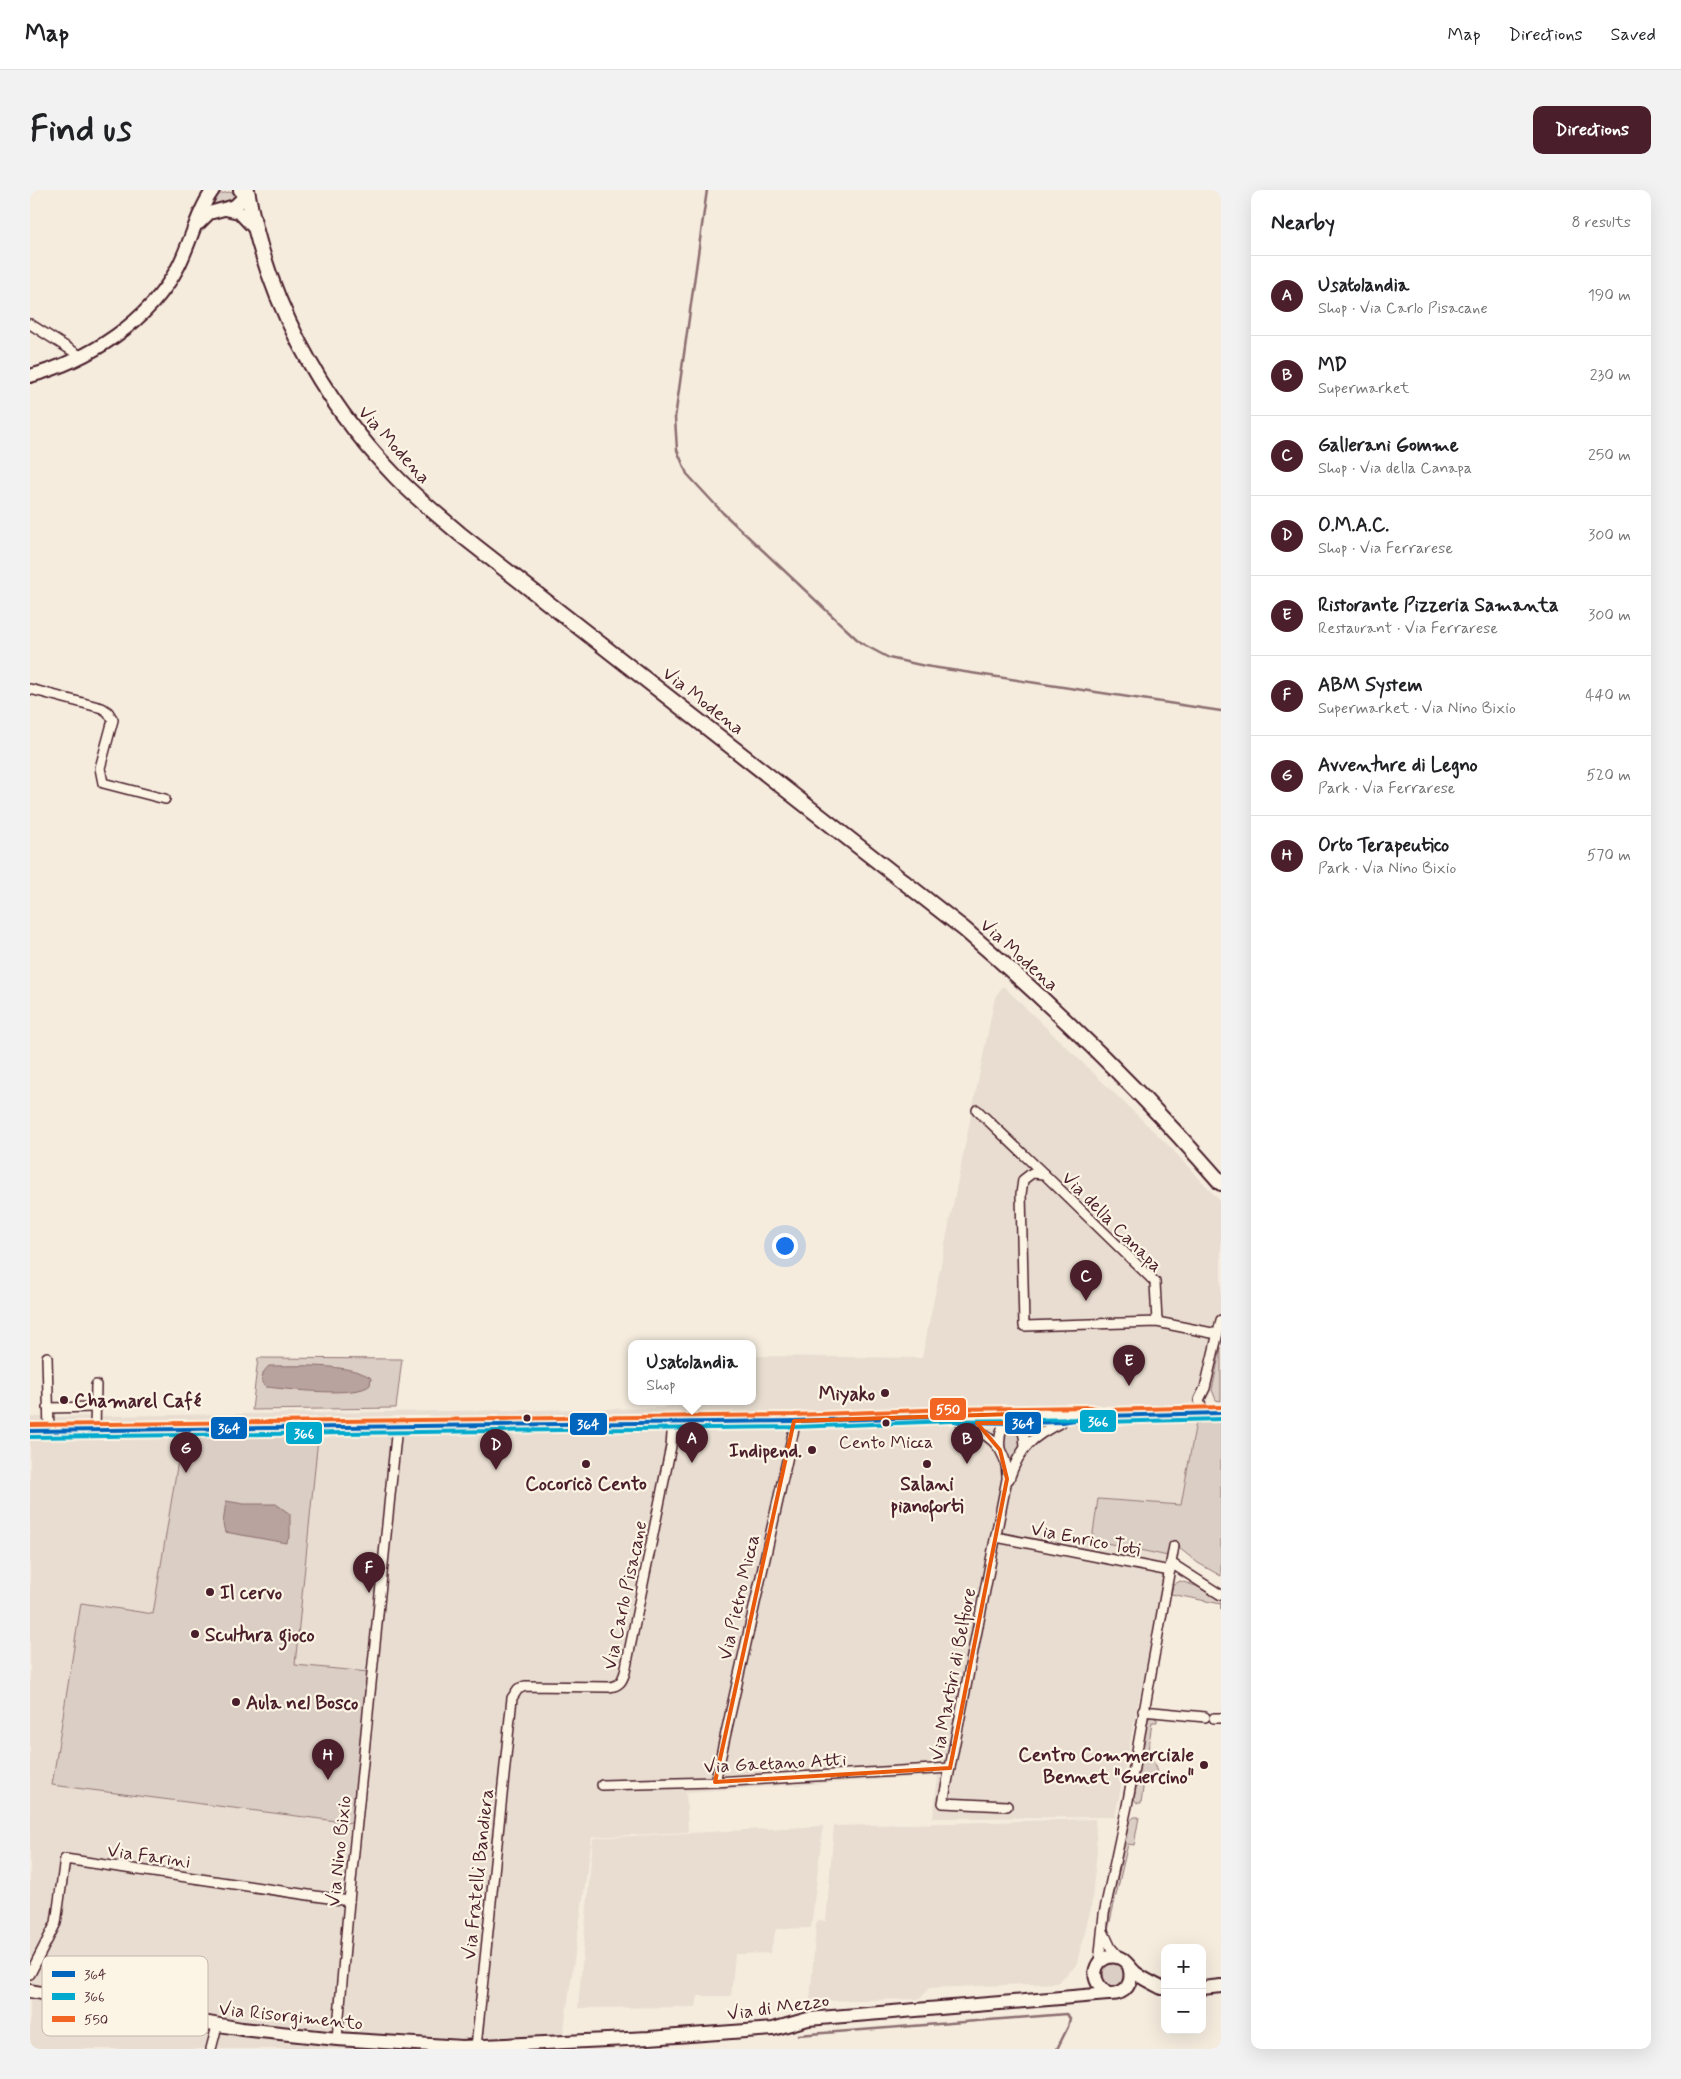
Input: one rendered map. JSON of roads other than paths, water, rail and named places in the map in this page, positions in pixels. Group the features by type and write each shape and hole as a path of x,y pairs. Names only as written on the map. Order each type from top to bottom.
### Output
{"main road":[{"name":"Via Modena","path":"245,191 263,255 280,303 311,364 355,429 400,482 460,534 964,929 1050,1005 1113,1067 1176,1132 1221,1183"}],"street":[{"path":"196,227 205,215 238,203 245,191"},
{"path":"30,376 82,357 122,330 159,296 178,266 204,205 214,192"},
{"path":"223,210 238,212 256,230"},
{"path":"30,324 82,357"},
{"path":"30,689 102,708 108,712 113,720 100,768 102,782 165,800"},
{"name":"Via della Canapa","path":"977,1110 1155,1282 1156,1322"},
{"name":"Via della Canapa","path":"1044,1174 1032,1173 1024,1180 1021,1194 1024,1326 1156,1322 1217,1334"},
{"path":"1204,1413 1199,1400 1205,1388 1221,1320"},
{"path":"47,1357 49,1431"},
{"path":"95,1430 96,1385"},
{"path":"48,1408 96,1407"},
{"path":"932,1417 960,1422 1012,1420 1090,1413 1102,1416"},
{"path":"30,1431 673,1422 794,1425 951,1415 1062,1422 1102,1416 1221,1413"},
{"path":"1012,1420 1024,1434 1024,1447"},
{"name":"Via Martiri di Belfiore","path":"1001,1453 1000,1436 1012,1420"},
{"name":"Via Carlo Pisacane","path":"510,1704 514,1693 525,1686 609,1687 616,1686 622,1682 671,1446 673,1422"},
{"name":"Via Martiri di Belfiore","path":"960,1422 987,1435 997,1445 1007,1473 943,1803 1008,1806"},
{"name":"Via Martiri di Belfiore","path":"1005,1488 1013,1467 1024,1447 1040,1432 1062,1422"},
{"name":"Via Pietro Micca","path":"715,1782 794,1425"},
{"name":"Via Nino Bixio","path":"336,2040 397,1426"},
{"name":"Via Enrico Toti","path":"996,1537 1170,1571"},
{"path":"1102,1928 1110,1948 1125,1962 1132,1976 1127,1988 1114,1994 1096,1984 1094,1977 1099,1964 1102,1928 1174,1546"},
{"path":"1170,1571 1177,1576 1189,1575"},
{"path":"1170,1571 1189,1575 1221,1595"},
{"name":"Via Fratelli Bandiera","path":"467,2047 510,1704"},
{"path":"1143,1711 1213,1717"},
{"name":"Via Gaetano Atti","path":"602,1785 715,1782 950,1768"},
{"name":"Via Farini","path":"30,1974 56,1923 65,1859 349,1901"},
{"path":"1099,1964 1106,1958 1115,1957 1125,1962"},
{"name":"Via di Mezzo","path":"1125,1962 1141,1977 1161,1987"},
{"name":"Via di Mezzo","path":"1069,1998 1087,1989 1094,1977"},
{"path":"1206,1988 1221,1986"},
{"name":"Via di Mezzo","path":"467,2047 772,2029 808,2019 1114,1994 1143,1987 1161,1988"},
{"name":"Via Risorgimento","path":"208,2024 336,2040 467,2047"},
{"path":"211,2049 217,2026"}],"waterway":[{"path":"707,190 675,418 677,450 687,474 723,513 861,643 889,658 925,666 1221,711"},
{"path":"798,2035 1066,2014 1070,2018 1068,2027 1057,2049"}],"place":[{"name":"Gallerani Gomme","path":"1086,1301"},
{"name":"Ristorante Pizzeria Samanta","path":"1129,1386"},
{"name":"Miyako","path":"885,1393"},
{"name":"Chamarel Café","path":"64,1400"},
{"name":"Cento Micca","path":"886,1423"},
{"name":"Indipend.","path":"812,1450"},
{"name":"Usatolandia","path":"692,1463"},
{"name":"Cocoricò Cento","path":"586,1464"},
{"name":"Salani pianoforti","path":"927,1464"},
{"name":"MD","path":"967,1464"},
{"name":"O.M.A.C.","path":"496,1470"},
{"name":"Avventure di Legno","path":"186,1473"},
{"name":"Il cervo","path":"210,1592"},
{"name":"ABM System","path":"369,1593"},
{"name":"Scultura gioco","path":"195,1634"},
{"name":"Aula nel Bosco","path":"236,1702"},
{"name":"Centro Commerciale Bennet \"Guercino\"","path":"1204,1765"},
{"name":"Orto Terapeutico","path":"328,1780"}]}
